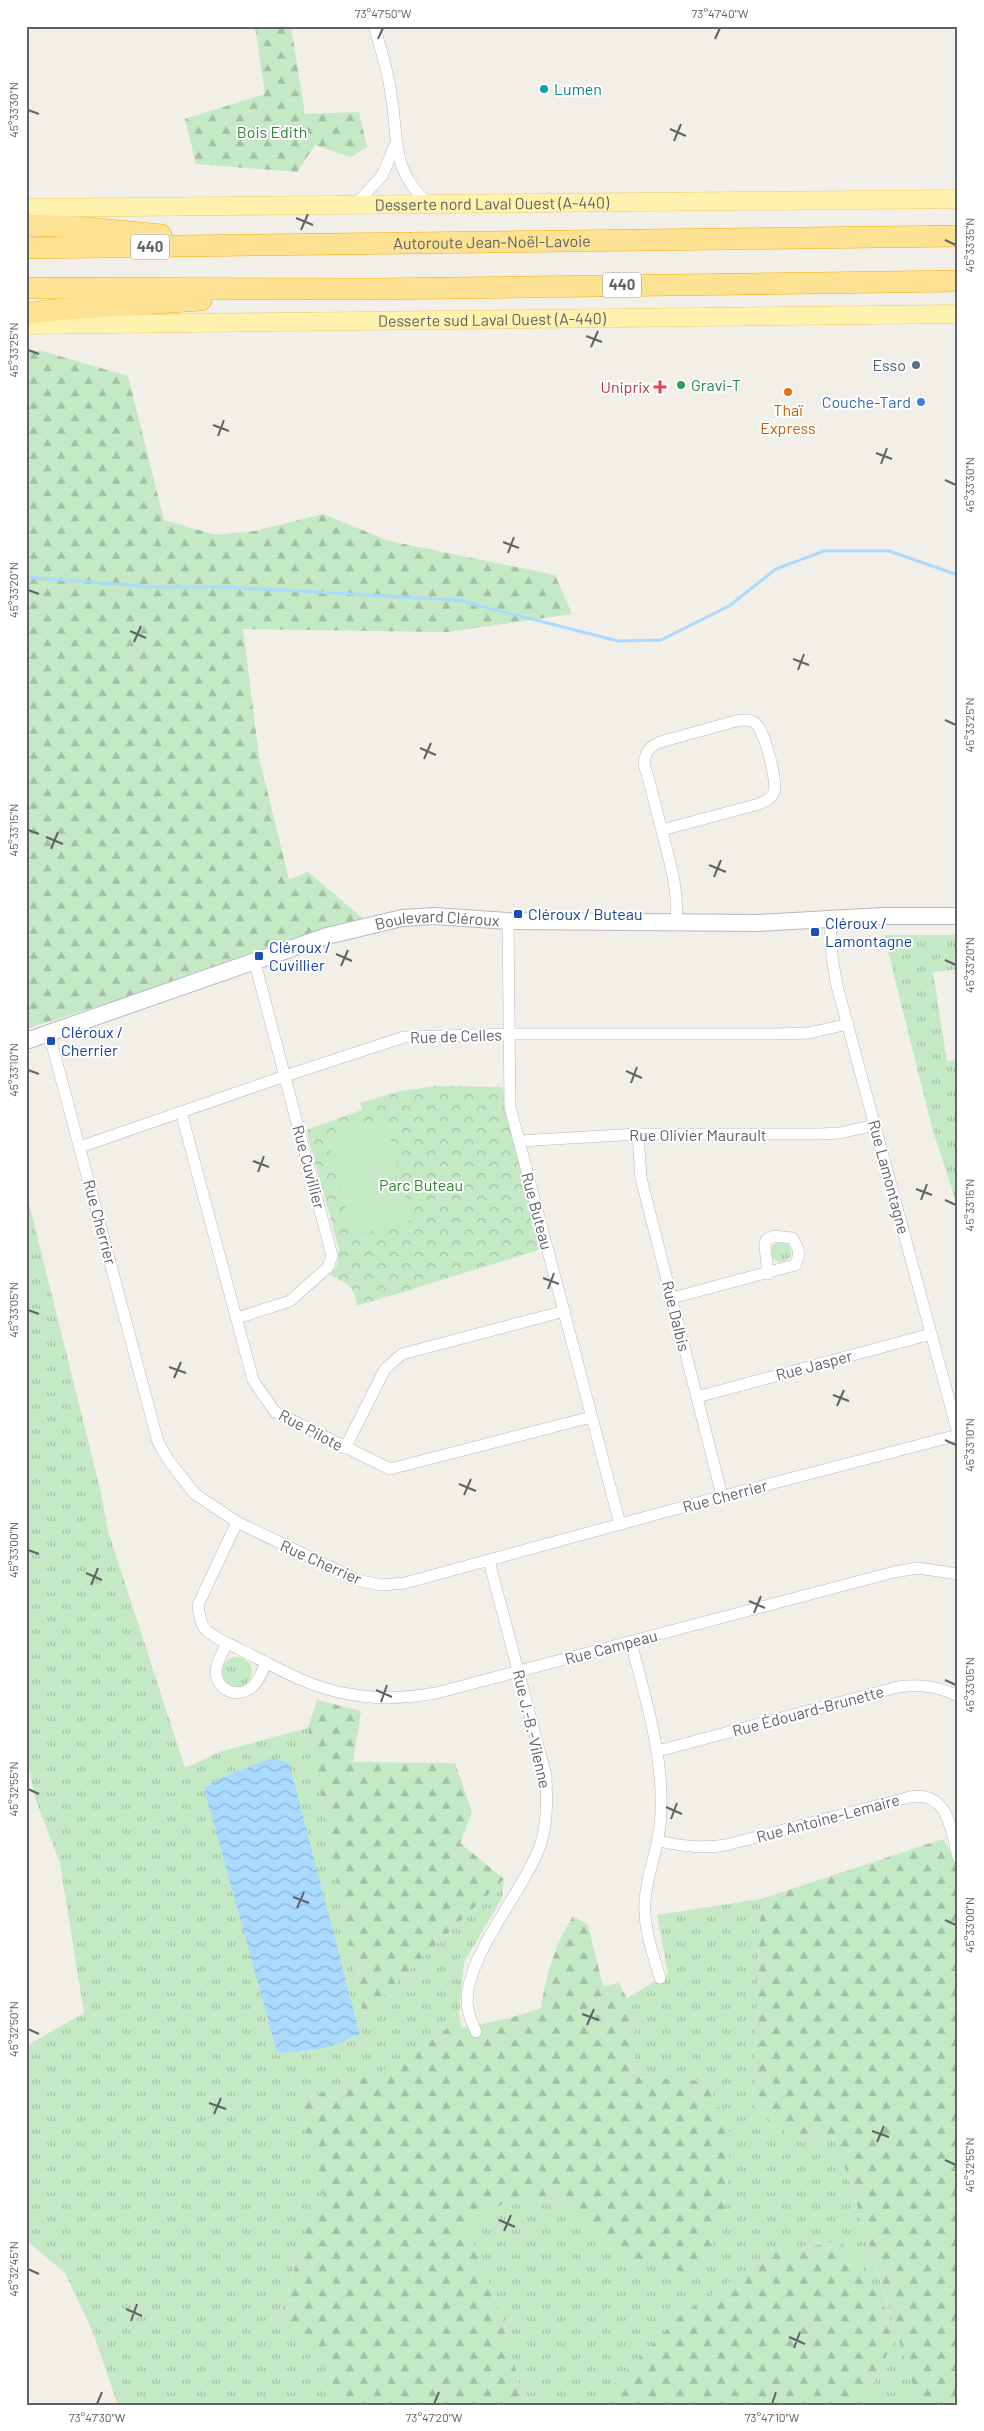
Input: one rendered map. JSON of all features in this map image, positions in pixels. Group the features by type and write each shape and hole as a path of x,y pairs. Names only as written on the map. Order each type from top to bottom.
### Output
{"highway":[{"path":"26,225 78,227 274,245"},
{"name":"Autoroute Jean-Noël-Lavoie","path":"26,248 958,236"},
{"name":"440","path":"26,288 376,289 958,281"},
{"path":"26,314 52,310 376,289"}],"main road":[{"name":"Desserte nord Laval Ouest (A-440)","path":"26,208 958,199"},
{"name":"Desserte sud Laval Ouest (A-440)","path":"26,325 954,318"}],"street":[{"path":"374,26 391,92 395,145 407,179 415,191 430,204"},
{"path":"356,204 382,176 395,145"},
{"path":"662,830 760,804 770,799 775,790 775,781 762,732 756,723 747,719 736,721 652,745 645,756 644,764 676,886 676,923"},
{"name":"Boulevard Cléroux","path":"26,1041 255,963 327,936 402,918 434,916 508,921 759,923 883,916 958,916"},
{"name":"Rue Lamontagne","path":"830,919 832,957 848,1024 958,1434"},
{"name":"Rue Buteau","path":"508,921 508,1091 519,1141 620,1524"},
{"name":"Rue Cuvillier","path":"237,1318 290,1302 332,1262 331,1248 255,963"},
{"name":"Rue de Celles","path":"80,1147 284,1076 404,1037 509,1034 776,1034 809,1033 848,1024"},
{"name":"Rue Cherrier","path":"50,1033 158,1442 169,1461 195,1494 237,1522 357,1580 381,1585 405,1583 722,1496 958,1434"},
{"name":"Rue Pilote","path":"181,1112 253,1380 275,1412 390,1469 591,1417"},
{"name":"Rue Olivier Maurault","path":"519,1141 638,1134 820,1134 840,1133 875,1125"},
{"name":"Rue Dalbis","path":"638,1134 641,1178 722,1496"},
{"path":"672,1298 768,1274"},
{"path":"345,1448 385,1369 402,1354 565,1311"},
{"name":"Rue Jasper","path":"697,1397 930,1334"},
{"name":"Rue Campeau","path":"237,1522 198,1605 199,1616 205,1630 227,1643 310,1682 347,1694 380,1698 409,1698 436,1693 894,1572 918,1568 958,1574"},
{"name":"Rue J.-B.-Vilenne","path":"476,2032 468,2009 472,1976 477,1960 529,1872 539,1850 545,1827 548,1803 546,1776 489,1561"},
{"path":"631,1642 658,1751 661,1810 659,1841 646,1892 644,1913 647,1934 660,1978"},
{"path":"227,1643 216,1670 218,1681 224,1689 232,1693 248,1691 255,1685 266,1662"},
{"name":"Rue Édouard-Brunette","path":"658,1751 898,1687 921,1684 958,1696"},
{"name":"Rue Antoine-Lemaire","path":"659,1841 686,1847 707,1848 726,1845 910,1796 923,1796 943,1807 948,1817 958,1857"}],"green space":[{"name":"Bois Edith","path":"255,26 291,26 305,114 359,112 367,147 351,157 315,145 297,172 196,164 185,119 265,94"},
{"path":"26,350 42,351 128,376 164,520 216,535 255,531 323,514 389,541 555,575 572,614 447,632 243,629 259,757 289,880 308,872 366,921 26,1029"},
{"path":"884,935 958,935 958,969 933,972 947,1061 958,1060 958,1208 933,1131"},
{"name":"Parc Buteau","path":"436,1086 502,1087 542,1249 357,1306 352,1289 330,1275 337,1266 339,1249 306,1130 362,1110 360,1103 400,1091"},
{"path":"385,1120 412,1220 353,1236 326,1136"},
{"path":"26,1191 101,1493 108,1531 185,1768 222,1751 308,1728 363,2015 504,1879 502,1898 464,1962 459,2015 462,2028 448,2028 387,2069 299,2101 325,2200 310,2217 280,2317 330,2374 339,2405 118,2405 92,2330 65,2273 26,2240 26,2046 84,2013 60,1863 35,1798 26,1753"},
{"path":"781,1242 788,1245 791,1252 788,1259 781,1262 774,1259 771,1252 774,1245"},
{"path":"237,1657 243,1658 251,1666 251,1678 243,1686 237,1687 231,1686 223,1678 222,1672 223,1666 231,1658"},
{"path":"317,1700 361,1711 353,1762 455,1763 472,1812 460,1843 504,1879 363,2015 308,1728"},
{"path":"943,1839 958,1864 958,2405 919,2405 897,2334 862,2405 593,2405 681,2315 771,2254 840,2241 867,2274 896,2330 836,2139 788,2135 753,2105 761,1899"},
{"path":"761,1899 753,2105 788,2135 836,2139 897,2334 839,2241 771,2254 681,2315 593,2405 525,2405 501,2314 468,2229 509,2199 566,2201 616,2256 707,2081 634,2077 637,2018 627,1998 668,1974 657,1915"},
{"path":"573,1916 588,1925 603,1986 619,1983 637,2018 634,2077 707,2081 731,2135 724,2221 695,2274 616,2256 565,2201 509,2199 468,2229 501,2314 525,2405 339,2405 330,2374 280,2318 310,2217 325,2200 299,2101 387,2069 448,2028 462,2028 510,2018 541,2008 552,1960"},
{"path":"897,2334 919,2405 862,2405"}],"water":[{"path":"272,1758 289,1763 360,2035 335,2045 304,2051 277,2052 204,1788 222,1777"}],"waterway":[{"path":"26,577 154,587 227,587 457,600 618,641 661,640 729,606 776,569 824,551 889,551 958,575"}],"place":[{"name":"Lumen","path":"544,89"},
{"name":"Esso","path":"916,365"},
{"name":"Gravi-T","path":"681,385"},
{"name":"Uniprix","path":"660,387"},
{"name":"Thaï Express","path":"788,392"},
{"name":"Couche-Tard","path":"921,402"},
{"name":"Cléroux / Buteau","path":"518,914"},
{"name":"Cléroux / Lamontagne","path":"815,932"},
{"name":"Cléroux / Cuvillier","path":"259,956"},
{"name":"Cléroux / Cherrier","path":"51,1041"}]}
